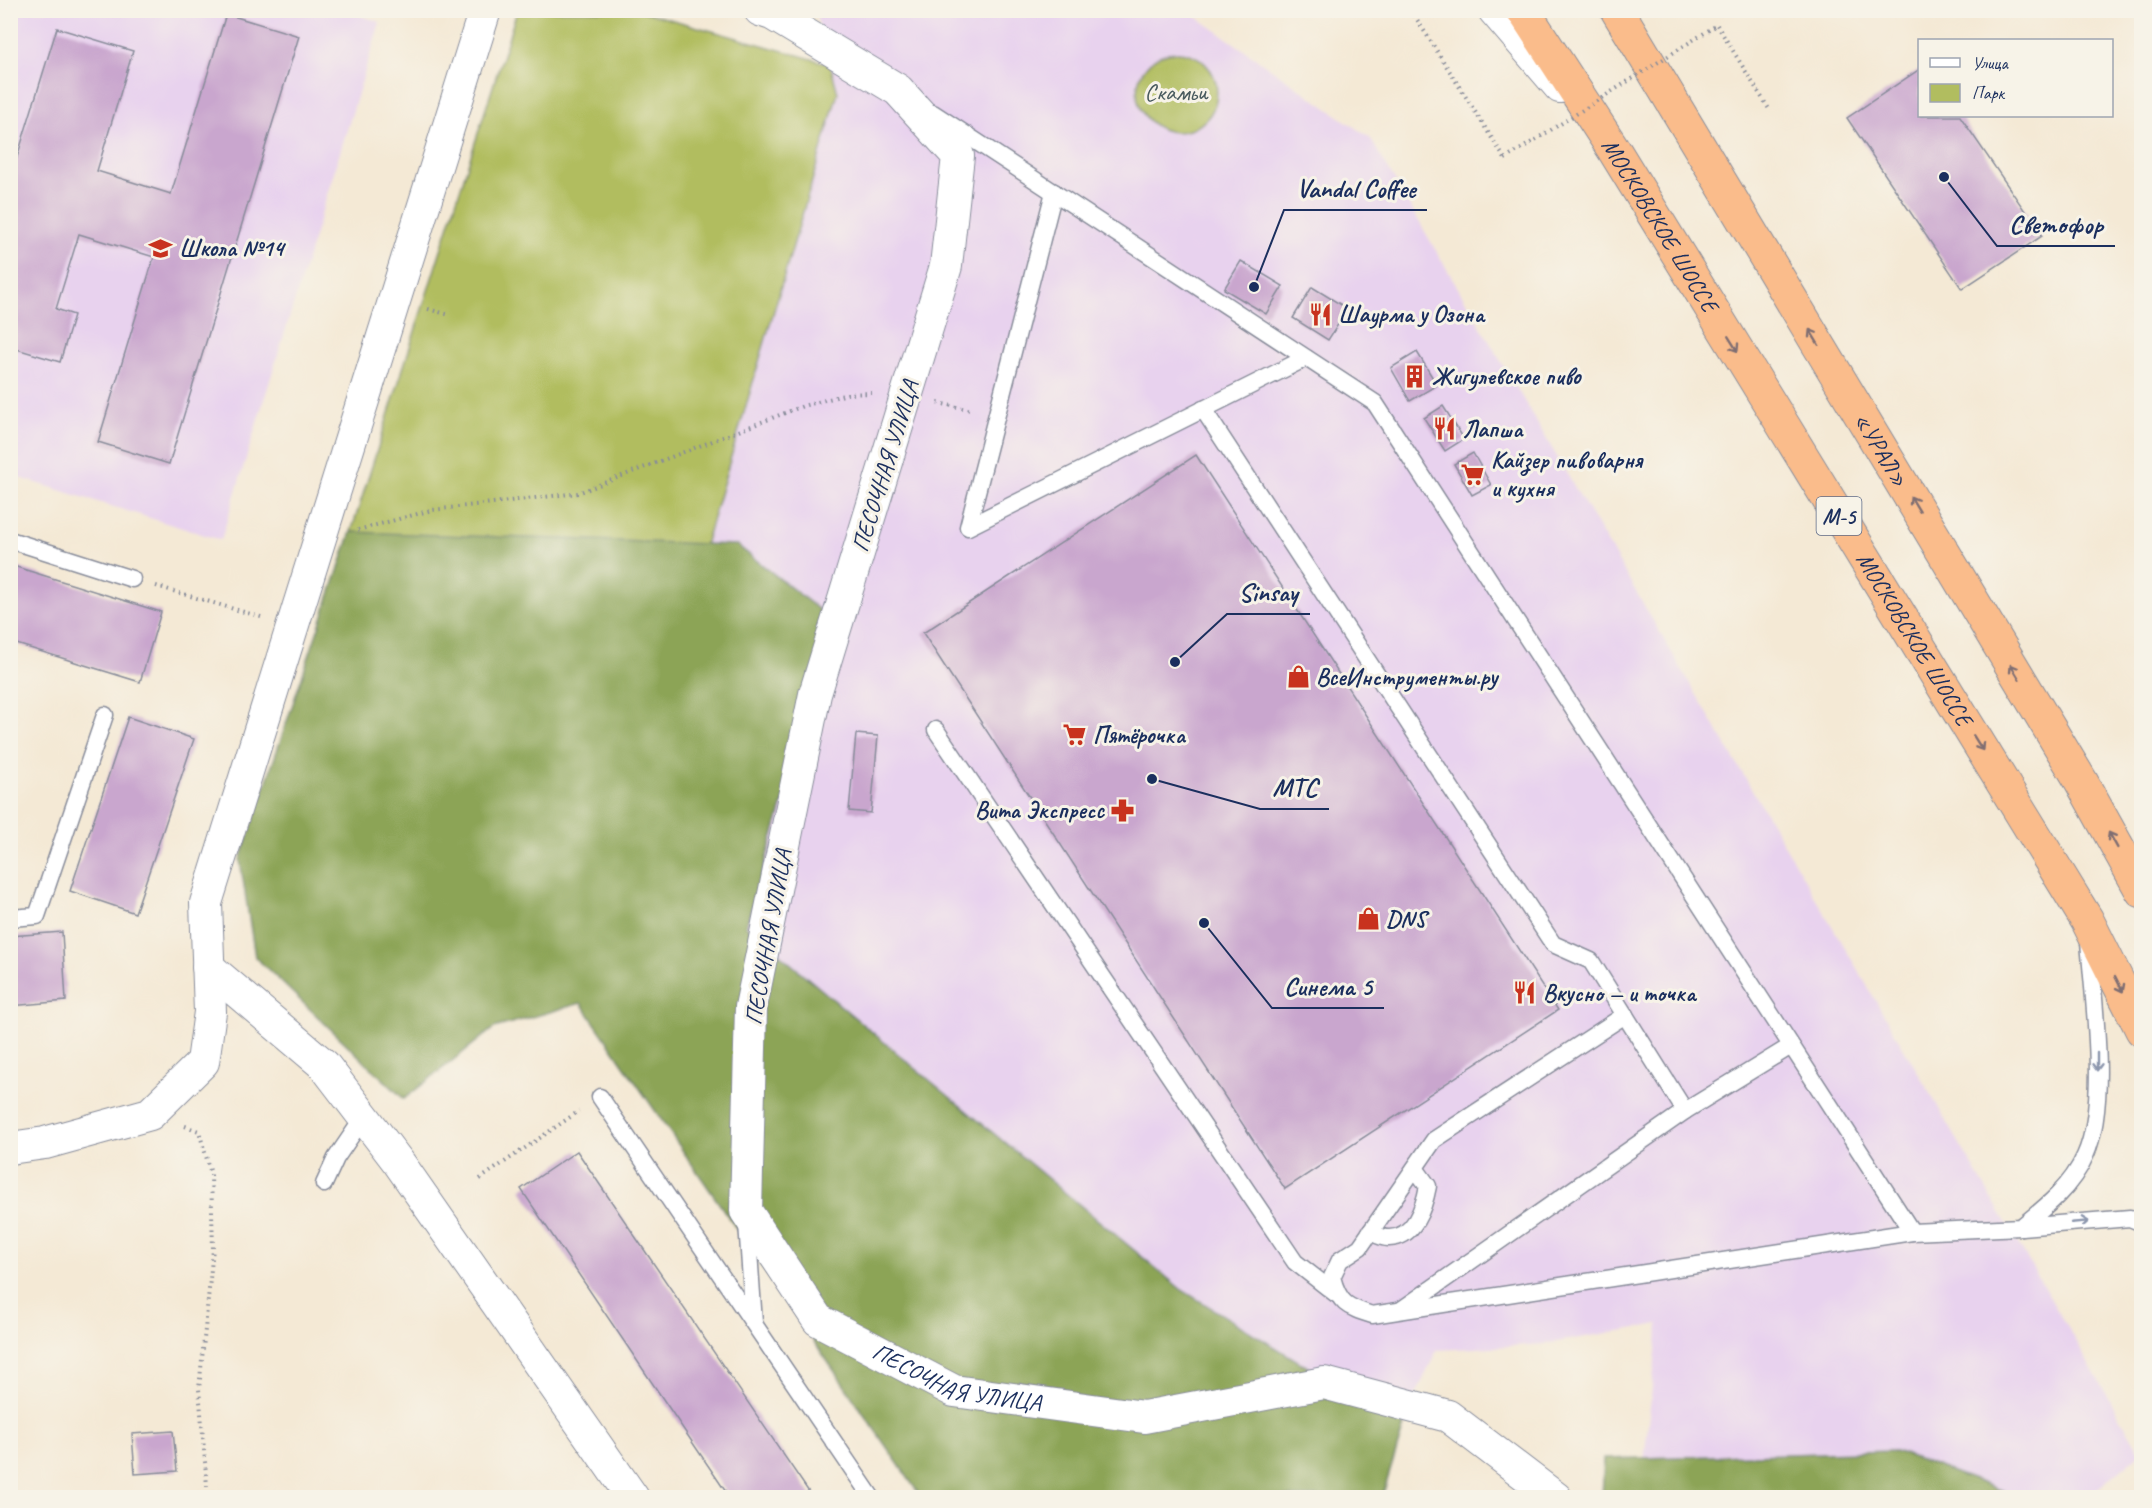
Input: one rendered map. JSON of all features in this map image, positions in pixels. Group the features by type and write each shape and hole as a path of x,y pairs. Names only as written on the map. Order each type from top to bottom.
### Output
{"highway":[{"name":"МОСКОВСКОЕ ШОССЕ","path":"1523,10 1614,150 2087,920 2142,1030"},
{"name":"«УРАЛ»","path":"1617,10 2074,771 2142,891"}],"street":[{"path":"10,1148 45,1143 150,1114 203,1062 210,1012 206,903 485,10"},
{"name":"ПЕСОЧНАЯ УЛИЦА","path":"760,10 772,14 898,90 958,156 946,266 815,694 753,995 746,1211 818,1320 954,1391 1144,1417 1324,1383 1448,1416 1556,1497"},
{"path":"1494,10 1614,150"},
{"path":"208,967 324,1065 399,1163 633,1497"}],"lane":[{"path":"898,90 1375,403 1912,1232"},
{"path":"1054,192 968,527 1306,358"},
{"path":"1203,409 1553,944 1591,961 1685,1111"},
{"path":"10,540 132,579"},
{"path":"10,918 37,916 105,715"},
{"path":"936,730 1295,1262 1336,1294 1349,1308 1372,1315 1912,1232 2021,1227 2130,1218 2142,1223"},
{"path":"2021,1227 2058,1196 2085,1156 2097,1116 2097,1043 2087,920"},
{"path":"1336,1294 1332,1277 1341,1260 1360,1247 1434,1140 1625,1015"},
{"path":"1398,1311 1685,1111 1791,1046"},
{"path":"600,1097 872,1497"},
{"path":"324,1184 336,1158 364,1117"},
{"path":"1370,1232 1387,1239 1403,1235 1414,1223 1425,1205 1428,1186 1415,1168"},
{"path":"746,1211 754,1324"}],"path":[{"path":"1411,10 1505,159 1717,25 1769,109"},
{"path":"423,308 450,315"},
{"path":"319,540 432,510 578,493 803,406 847,394 906,395 996,416"},
{"path":"132,579 292,626"},
{"path":"480,1179 600,1097"},
{"path":"150,1114 199,1131 211,1174 213,1250 199,1389 208,1497"}],"shaded area":[{"name":"Школа №14","path":"343,10 380,22 221,540 11,475 10,11"},
{"path":"815,11 1188,11 1370,138 2141,1453 2087,1497 1640,1497 1659,1324 1546,1344 1437,1350 1411,1405 1382,1497 670,1129 581,1003 494,1028 404,1099 255,957 240,860 682,620 838,93"}],"green space":[{"path":"517,11 641,11 830,64 838,93 683,620 351,532"},
{"name":"Скамьи","path":"1177,52 1192,55 1205,64 1214,77 1217,92 1214,107 1205,120 1192,129 1177,132 1162,129 1149,120 1140,107 1137,92 1140,77 1149,64 1162,55"},
{"path":"351,532 737,545 837,624 746,926 1182,1290 1404,1426 1382,1497 921,1497 581,1003 494,1028 404,1099 255,957 240,860"},
{"path":"1895,1451 2020,1497 1602,1497 1604,1459"}],"building":[{"path":"226,14 299,36 169,464 98,442 154,257 79,234 56,309 74,315 60,362 10,347 10,180 57,28 133,51 97,171 171,194"},
{"path":"1918,70 1918,117 1961,117 2042,236 1962,289 1847,118"},
{"path":"1241,261 1283,286 1266,314 1224,289"},
{"name":"Шаурма у Озона","path":"1312,287 1348,309 1328,340 1293,318"},
{"name":"Жигулевское пиво","path":"1417,352 1437,385 1410,401 1391,368"},
{"name":"Лапша","path":"1443,406 1464,439 1445,451 1424,418"},
{"name":"Кайзер пивоварня и кухня","path":"1473,453 1491,485 1472,495 1454,464"},
{"path":"1196,455 1558,1010 1285,1189 923,633"},
{"path":"10,565 161,612 140,682 10,642"},
{"path":"128,717 194,739 135,913 70,891"},
{"path":"856,734 878,736 871,813 849,811"},
{"path":"62,932 66,1001 10,1006 10,936"},
{"path":"577,1151 813,1498 730,1498 521,1189"},
{"path":"173,1431 177,1471 135,1474 132,1434"}],"place":[{"name":"Светофор","path":"1944,177"},
{"name":"Школа №14","path":"161,248"},
{"name":"Vandal Coffee","path":"1254,287"},
{"name":"Шаурма у Озона","path":"1320,314"},
{"name":"Жигулевское пиво","path":"1414,376"},
{"name":"Лапша","path":"1444,429"},
{"name":"Кайзер пивоварня и кухня","path":"1473,474"},
{"name":"Sinsay","path":"1175,662"},
{"name":"ВсеИнструменты.ру","path":"1298,677"},
{"name":"Пятёрочка","path":"1075,735"},
{"name":"МТС","path":"1152,779"},
{"name":"Вита Экспресс","path":"1122,810"},
{"name":"DNS","path":"1368,919"},
{"name":"Синема 5","path":"1204,923"},
{"name":"Вкусно — и точка","path":"1525,993"}]}
